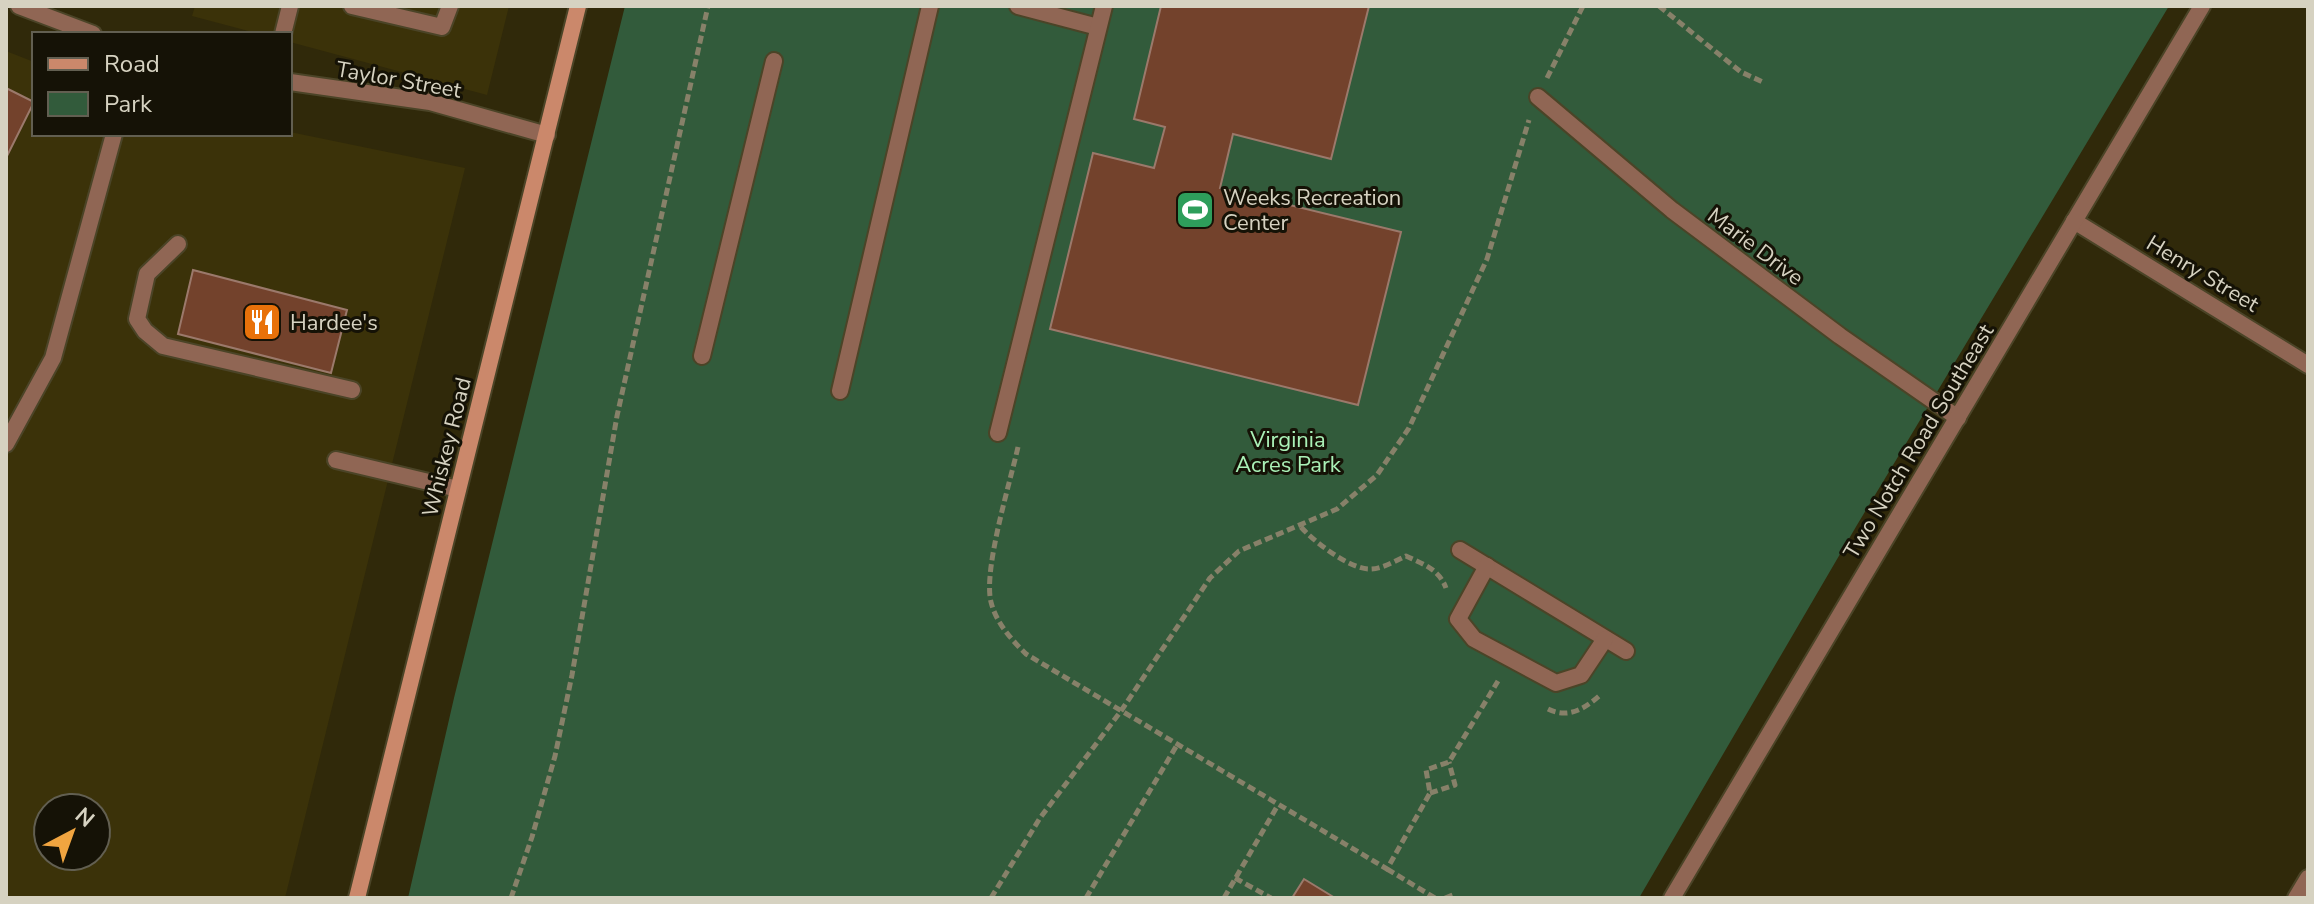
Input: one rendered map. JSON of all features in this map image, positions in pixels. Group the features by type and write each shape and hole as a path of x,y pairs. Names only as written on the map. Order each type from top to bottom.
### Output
{"main road":[{"name":"Whiskey Road","path":"357,898 578,6"}],"street":[{"path":"19,6 88,32"},
{"path":"284,32 290,6"},
{"path":"352,6 442,27 450,6"},
{"path":"840,391 930,6"},
{"path":"1018,6 1098,27"},
{"path":"998,433 1104,6"},
{"name":"Two Notch Road Southeast","path":"1672,898 2202,6"},
{"path":"702,356 774,61"},
{"name":"Taylor Street","path":"292,82 430,102 547,135"},
{"name":"Marie Drive","path":"1538,97 1672,210 1840,336 1958,418"},
{"path":"6,444 53,358 113,136"},
{"name":"Henry Street","path":"2074,221 2308,365"},
{"path":"178,244 147,274 137,319 154,339 163,346 352,390"},
{"path":"336,460 458,489"},
{"path":"1460,550 1626,651"},
{"path":"1487,566 1458,619 1474,639 1556,683 1581,675 1605,639"},
{"path":"2296,898 2308,878"}],"path":[{"path":"511,898 555,756 617,416 708,6"},
{"path":"991,898 1040,818 1121,711 1210,578 1239,551 1337,509 1377,475 1409,428 1487,259 1519,148 1538,97 1583,6"},
{"path":"1659,6 1741,72 1765,83"},
{"path":"1020,439 990,581 991,602 1010,638 1026,654 1435,898"},
{"path":"1387,869 1430,793 1426,770 1449,762 1498,681"},
{"path":"1086,898 1177,745"},
{"path":"1430,793 1455,785 1449,762"},
{"path":"1224,898 1278,805"},
{"path":"1235,878 1271,898"},
{"path":"1445,898 1453,895"}],"shaded area":[{"path":"195,6 509,6 487,95 292,43 292,32 252,32 192,16"},
{"path":"6,51 32,61 32,136 292,136 292,132 465,168 285,898 6,898"}],"green space":[{"name":"Virginia Acres Park","path":"625,6 2169,6 1857,525 1639,898 408,898 454,698"}],"building":[{"name":"Weeks Recreation Center","path":"1161,6 1369,6 1331,159 1233,134 1220,188 1401,232 1358,405 1050,329 1093,153 1154,168 1165,127 1134,119"},
{"path":"6,88 32,101 32,106 6,158"},
{"name":"Hardee's","path":"193,270 347,310 331,373 178,334"},
{"path":"1304,879 1335,898 1292,898"}],"place":[{"name":"Weeks Recreation Center","path":"1195,210"},
{"name":"Hardee's","path":"262,322"}]}
